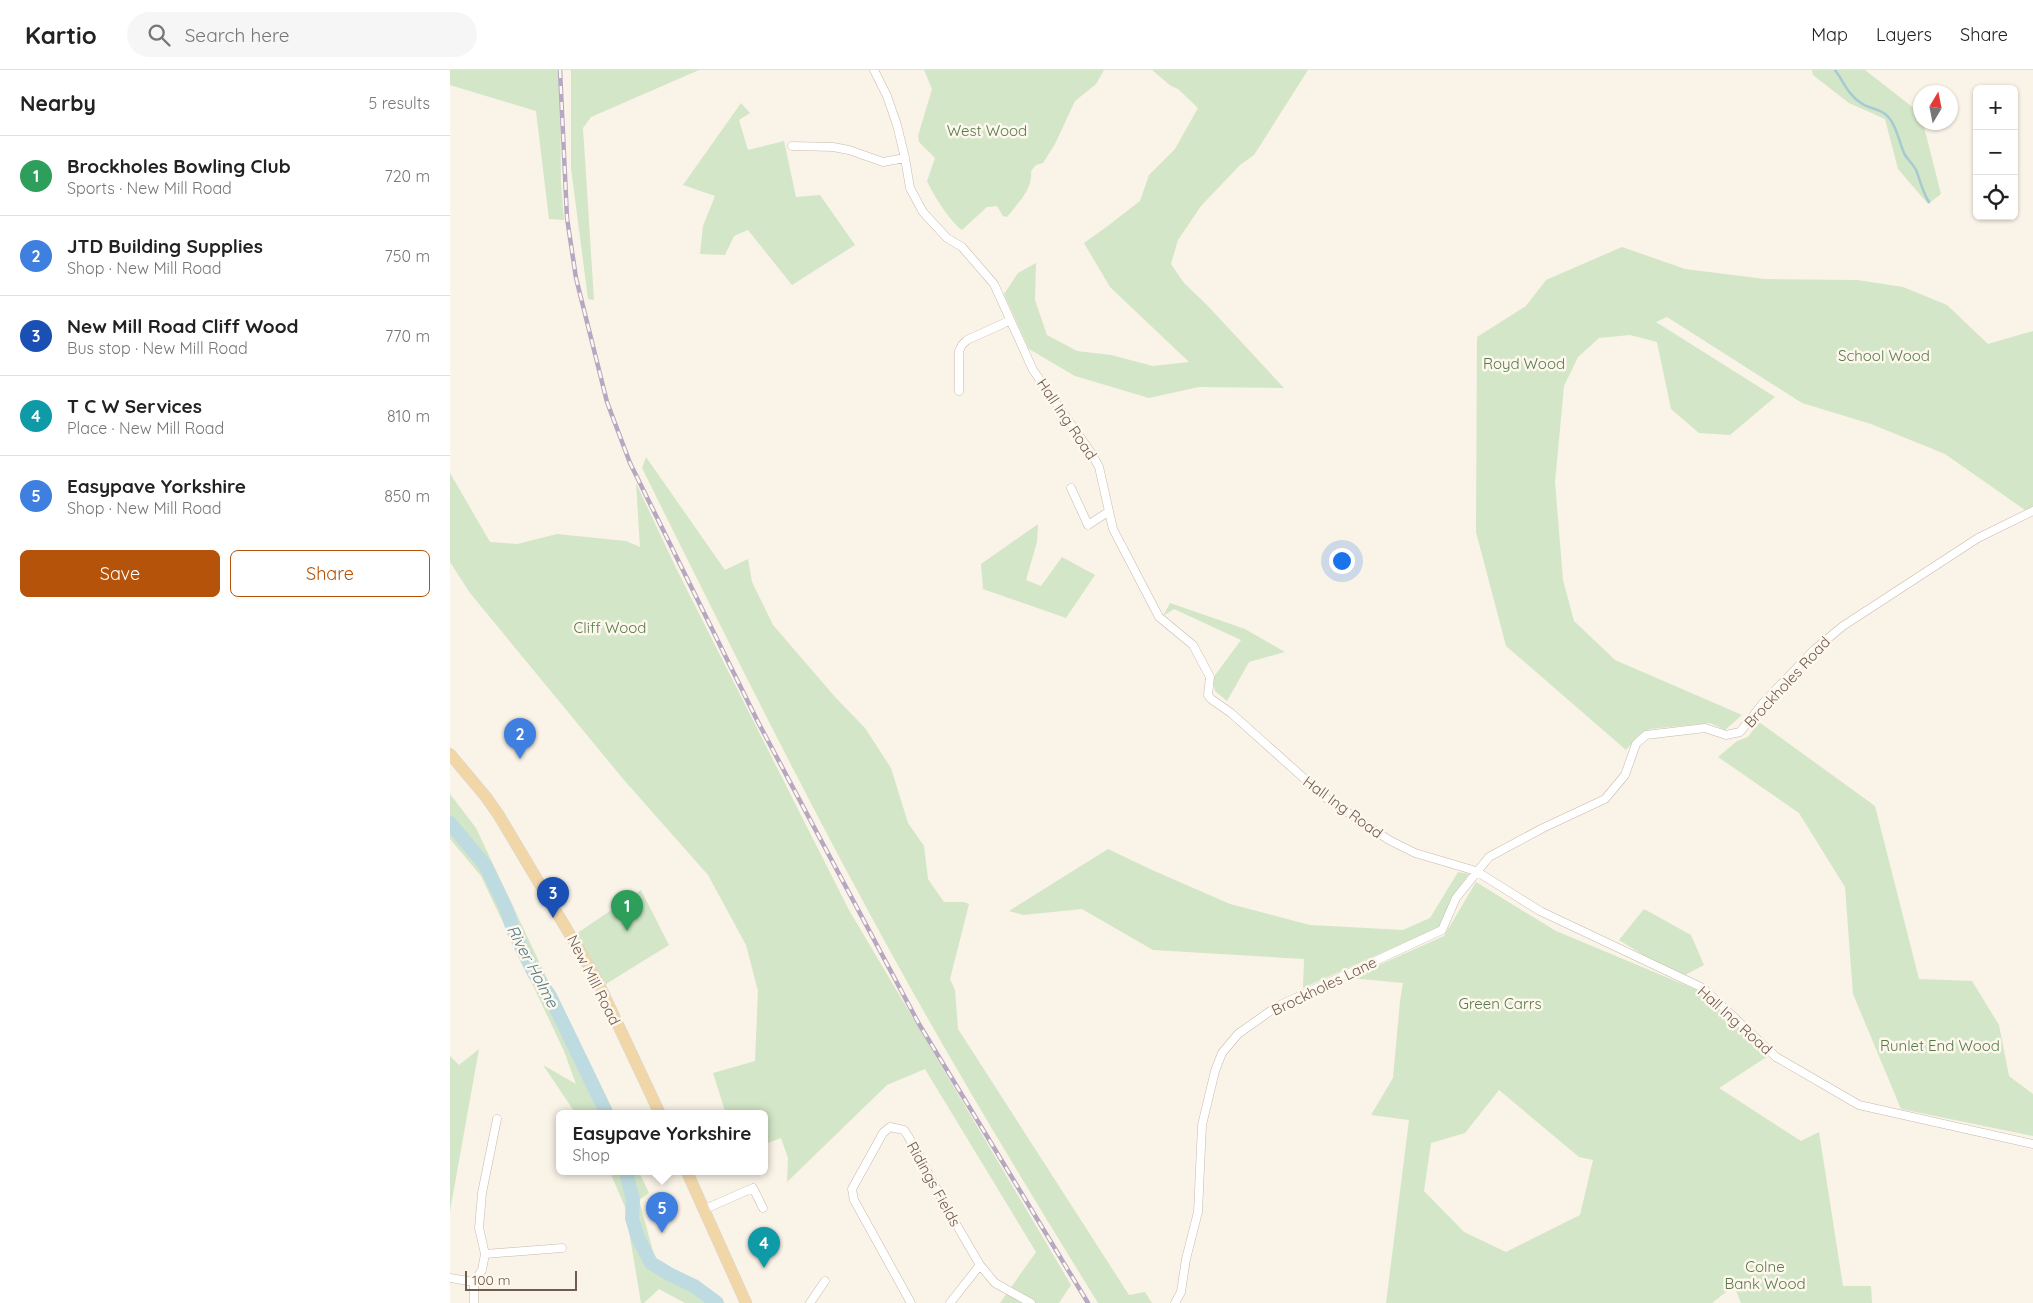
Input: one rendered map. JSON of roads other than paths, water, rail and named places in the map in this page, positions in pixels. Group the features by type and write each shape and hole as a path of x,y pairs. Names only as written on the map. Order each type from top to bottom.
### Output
{"main road":[{"name":"New Mill Road","path":"450,754 494,808 572,936 596,980 658,1110"},
{"path":"688,1175 746,1303"}],"street":[{"name":"Hall Ing Road","path":"874,70 887,96 905,158 910,188 923,212 947,238 962,247 994,284 1009,321 1033,370 1092,454 1099,467 1113,529 1159,617 1193,645 1210,677 1208,695 1211,699 1231,712 1320,794 1389,840 1415,853 1476,871 1540,911 1703,988 1776,1057 1859,1105 2033,1144"},
{"path":"792,146 833,147 849,150 883,162 905,158"},
{"path":"959,391 959,351 962,345 967,340 1009,321"},
{"path":"1071,488 1088,525 1108,512"},
{"name":"Brockholes Road","path":"1476,871 1489,857 1543,828 1605,799 1624,776 1636,744 1646,735 1704,728 1726,735 1740,732 1764,702 1814,650 1843,626 1978,538 2033,511"},
{"name":"Brockholes Lane","path":"1175,1303 1180,1292 1186,1258 1198,1212 1202,1125 1215,1071 1222,1053 1238,1034 1276,1007 1442,930 1456,898 1476,871"},
{"path":"474,1303 474,1282 482,1270 485,1254 479,1228 482,1193 497,1119"},
{"name":"Ridings Fields","path":"911,1303 854,1200 852,1189 883,1133 890,1127 904,1130 908,1136 948,1212 980,1265 995,1283 1031,1303"},
{"path":"705,1209 753,1188 763,1208"},
{"path":"485,1254 562,1248"},
{"path":"950,1303 980,1265"},
{"path":"450,1278 474,1282"},
{"path":"810,1303 825,1281"}],"waterway":[{"path":"1835,70 1849,92 1857,100 1884,113 1890,119 1905,155 1916,170 1929,202"},
{"name":"River Holme","path":"450,823 485,865 534,973 550,996 605,1110"},
{"name":"River Holme","path":"627,1175 633,1200 632,1218 638,1238 651,1263 694,1286 717,1303"}],"railway":[{"path":"560,70 567,218 576,278 607,402 630,463 758,722 919,1024 1088,1303"}],"place":[{"name":"JTD Building Supplies","path":"520,759"},
{"name":"New Mill Road Cliff Wood","path":"553,918"},
{"name":"Brockholes Bowling Club","path":"627,931"},
{"name":"Easypave Yorkshire","path":"662,1233"},
{"name":"T C W Services","path":"764,1268"}],"park label":[{"name":"West Wood","path":"987,130"},
{"name":"School Wood","path":"1884,355"},
{"name":"Royd Wood","path":"1524,363"},
{"name":"Cliff Wood","path":"610,627"},
{"name":"Green Carrs","path":"1500,1003"},
{"name":"Runlet End Wood","path":"1940,1045"},
{"name":"Colne Bank Wood","path":"1765,1274"}]}
